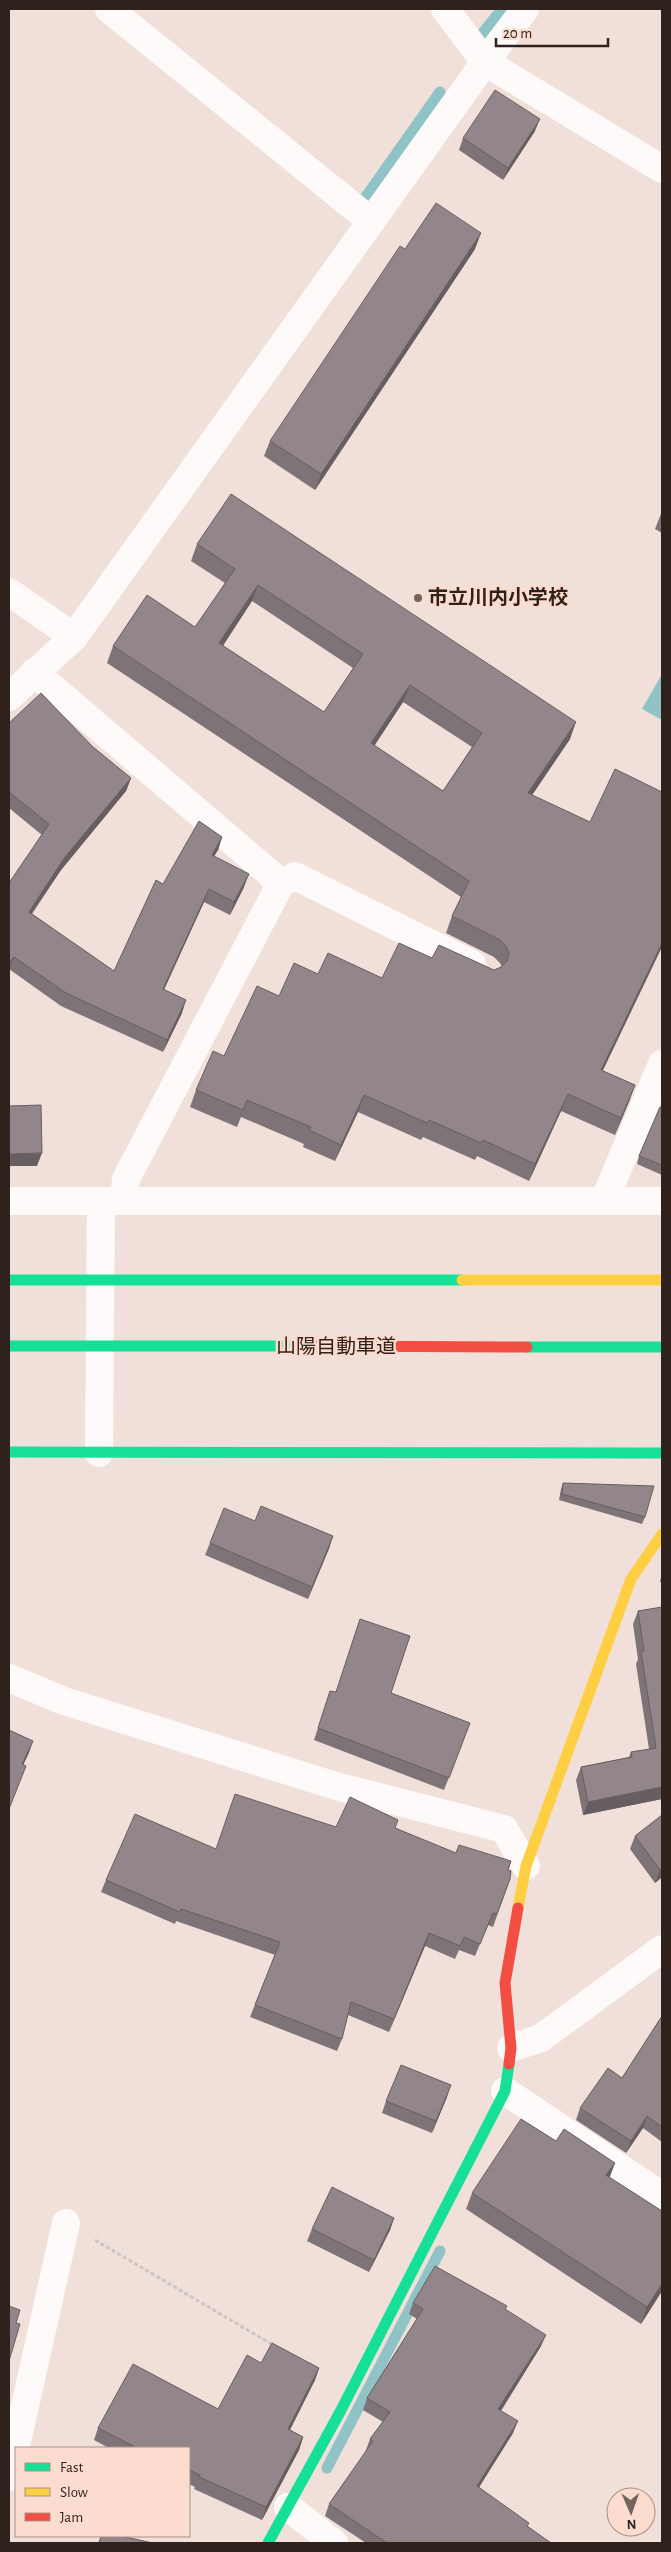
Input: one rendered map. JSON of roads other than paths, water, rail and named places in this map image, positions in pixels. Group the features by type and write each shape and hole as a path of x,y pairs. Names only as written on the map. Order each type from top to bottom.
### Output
{"main road":[{"path":"9,1280 662,1280"},
{"name":"山陽自動車道","path":"9,1346 662,1347"},
{"path":"9,1452 662,1453"},
{"path":"268,2543 340,2412 504,2091 511,2048 505,1983 526,1866 631,1579 662,1534"}],"street":[{"path":"109,9 371,221"},
{"path":"444,9 485,62 662,169"},
{"path":"9,697 74,637 485,62 525,9"},
{"path":"9,592 74,637"},
{"path":"34,672 281,884"},
{"path":"99,1453 113,1201 281,884 295,876 487,971"},
{"path":"604,1201 662,1064"},
{"path":"9,1201 662,1201"},
{"path":"9,1678 64,1701 327,1783 504,1829 526,1866"},
{"path":"511,2048 541,2038 662,1949"},
{"path":"504,2091 662,2196"},
{"path":"16,2447 66,2223"},
{"path":"9,2477 15,2450"},
{"path":"288,2507 334,2543"}],"water":[{"path":"662,674 662,720 642,709"}],"waterway":[{"path":"482,34 502,9"},
{"path":"358,208 440,92"},
{"path":"327,2468 440,2251"}],"place":[{"name":"市立川内小学校","path":"418,598"}]}
